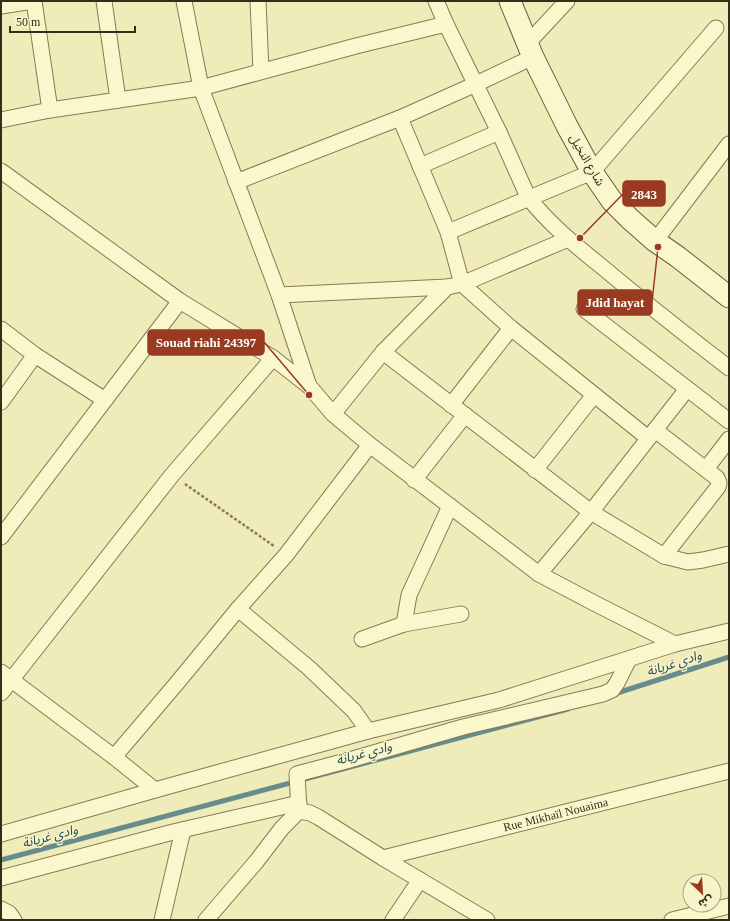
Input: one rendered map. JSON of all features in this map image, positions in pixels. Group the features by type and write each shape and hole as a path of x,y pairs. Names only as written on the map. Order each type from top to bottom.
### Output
{"main road":[{"name":"شارع النخيل","path":"510,1 531,50 567,126 592,172 612,201 630,219 655,240 729,297"}],"street":[{"path":"1,6 18,2 34,1 50,110"},
{"path":"104,1 118,100"},
{"path":"184,1 201,88 279,295 309,386"},
{"path":"258,1 261,71"},
{"path":"436,1 499,132 528,197 568,239 629,290 729,368"},
{"path":"236,182 400,118 476,84 531,50 567,1"},
{"path":"1,120 50,110 201,88 356,46 446,24"},
{"path":"448,232 528,197 592,172 716,28"},
{"path":"400,118 448,232 462,284 511,328 594,395 706,469 717,478 718,487 664,556"},
{"path":"420,166 499,132"},
{"path":"655,240 729,144"},
{"path":"1,171 180,301 273,358 309,386 333,414 370,445 539,574 675,644"},
{"path":"279,295 462,284 568,239"},
{"path":"333,414 383,352 447,286"},
{"path":"1,537 180,301"},
{"path":"584,309 729,421"},
{"path":"451,405 511,328"},
{"path":"1,329 35,355 105,400"},
{"path":"383,352 591,512 664,556 688,562 729,554"},
{"path":"1,402 35,355"},
{"path":"1,693 6,676 172,475 273,358"},
{"path":"539,574 591,512 687,389"},
{"path":"536,470 594,395"},
{"path":"414,480 465,415"},
{"path":"706,469 728,444"},
{"path":"114,757 286,554 370,445"},
{"path":"404,624 409,595 450,506"},
{"path":"238,609 309,668 354,711 368,731"},
{"path":"362,639 404,624 461,614"},
{"path":"1,834 368,731 499,700 675,644 729,631"},
{"path":"297,774 463,728 603,694 612,690 629,659"},
{"path":"6,676 114,757 155,790"},
{"path":"206,920 256,862 299,807 297,774 293,752"},
{"name":"Rue Mikhaïl Nouaima","path":"383,858 729,771"},
{"path":"1,878 183,830 299,807 318,817 487,920"},
{"path":"162,920 183,830"},
{"path":"393,920 420,880"},
{"path":"672,920 729,906"},
{"path":"1,909 9,913 14,920"}],"path":[{"path":"172,475 286,554"}],"waterway":[{"name":"وادي غريانة","path":"614,694 729,657"},
{"name":"وادي غريانة","path":"1,860 568,709"}],"place":[{"name":"2843","path":"580,238"},
{"name":"Jdid hayat","path":"658,247"},
{"name":"Souad riahi 24397","path":"309,395"}]}
